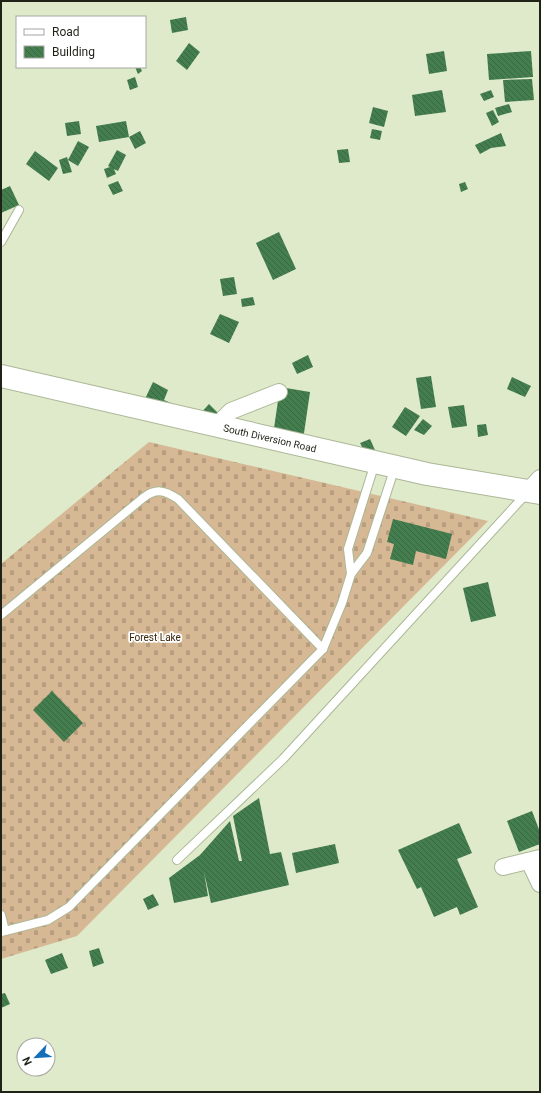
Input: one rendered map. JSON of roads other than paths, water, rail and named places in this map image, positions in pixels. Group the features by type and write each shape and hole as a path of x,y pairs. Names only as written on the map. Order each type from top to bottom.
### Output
{"main road":[{"name":"South Diversion Road","path":"1,376 434,476 536,487"}],"street":[{"path":"227,428 223,423 223,419 231,411 279,392"},
{"path":"503,867 534,859 540,884"}],"lane":[{"path":"1,242 20,210"},
{"path":"351,574 348,549 385,464"},
{"path":"1,915 3,932 48,920 69,907 323,649 342,604 351,574 367,553 385,464"},
{"path":"177,860 283,759 536,487"},
{"path":"1,615 150,492 158,490 167,492 178,499 323,649"}],"park label":[{"name":"Forest Lake","path":"155,637"}]}
